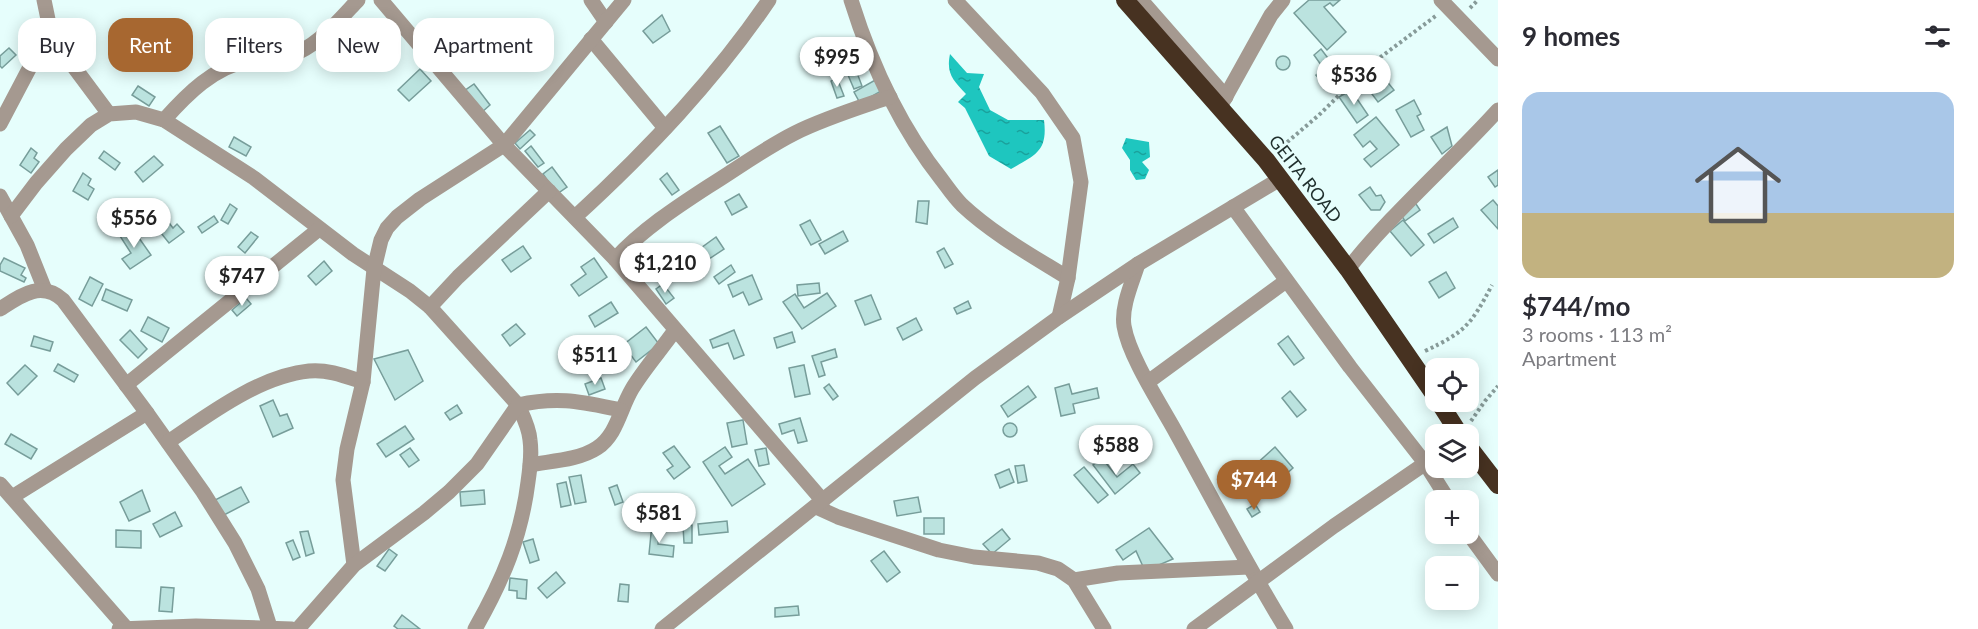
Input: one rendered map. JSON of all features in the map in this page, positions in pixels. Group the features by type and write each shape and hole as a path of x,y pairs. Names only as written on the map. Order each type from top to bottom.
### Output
{"highway":[{"name":"GEITA ROAD","path":"1125,0 1223,102 1348,270 1425,380"},
{"path":"1447,412 1456,424"},
{"path":"1479,457 1498,485"}],"street":[{"path":"44,0 48,18"},
{"path":"164,120 202,81 227,68 246,61 283,57 300,52 321,36 358,0"},
{"path":"381,0 504,145 615,259 819,504 860,525 939,550 974,557 1038,563 1058,569 1074,580 1104,629"},
{"path":"591,0 606,22"},
{"path":"354,565 343,480 347,449 363,382 374,268 381,240 387,228 397,217 420,199 504,145 624,0"},
{"path":"575,217 620,176 703,88 769,0"},
{"path":"851,0 873,63 930,165 961,203 987,226 1068,278"},
{"path":"955,0 1042,93 1073,138 1081,183 1068,278 1059,317"},
{"path":"1142,0 1223,102 1271,15 1283,0"},
{"path":"1445,3 1498,59"},
{"path":"591,39 665,128"},
{"path":"0,124 27,72"},
{"path":"78,72 110,114"},
{"path":"615,259 641,233 685,201 764,151 795,133 890,96"},
{"path":"1348,270 1388,222 1457,155 1498,110"},
{"path":"11,216 66,148 92,125 110,114 136,112 164,120 254,178 319,229 430,307 518,405 527,425 530,440 530,465 520,528 494,596 475,629"},
{"path":"662,629 975,378 1059,317 1138,264 1280,179"},
{"path":"430,307 549,192"},
{"path":"0,196 27,245 45,290"},
{"path":"1233,207 1350,367 1425,453"},
{"path":"126,385 319,229"},
{"path":"1138,264 1125,307 1124,325 1131,347 1249,567 1286,629"},
{"path":"1148,382 1286,281"},
{"path":"0,309 25,293 45,290 55,293 63,300 203,492 235,543 258,589 270,627"},
{"path":"530,465 570,458 594,450 606,442 632,390 675,330"},
{"path":"662,348 691,348"},
{"path":"168,442 210,413 286,375 310,371 331,372 363,382"},
{"path":"298,629 354,565 449,492 477,464 518,405 541,400 563,399 621,410"},
{"path":"12,497 147,413"},
{"path":"1194,629 1425,462"},
{"path":"0,484 124,629 197,627 292,629"},
{"path":"1476,544 1498,574"},
{"path":"1074,580 1118,573 1249,567"}],"path":[{"path":"1266,160 1319,115 1370,65 1445,3"},
{"path":"1410,358 1441,344 1471,322 1492,285"},
{"path":"1472,424 1485,401 1498,386"}],"water":[{"path":"950,54 967,73 984,74 979,87 990,110 1008,120 1044,120 1045,131 1042,146 1033,156 1011,169 989,156 965,108 958,102 966,94 957,85 950,72"},
{"path":"1126,138 1149,142 1150,157 1142,162 1149,170 1145,179 1136,180 1130,170 1130,160 1122,148"}],"building":[{"path":"1309,0 1340,0 1333,6 1330,3 1324,7 1346,32 1327,50 1294,13"},
{"path":"662,15 670,31 653,43 643,31"},
{"path":"9,48 16,55 2,68 0,56"},
{"path":"1321,49 1337,70 1322,82 1316,75 1324,69 1314,55"},
{"path":"1283,56 1288,58 1290,63 1288,68 1283,70 1278,68 1276,63 1278,58"},
{"path":"854,65 862,86 854,89 845,68"},
{"path":"417,72 423,72 431,81 409,101 398,90"},
{"path":"1372,73 1379,83 1385,79 1394,90 1378,102 1362,81"},
{"path":"837,78 844,96 837,98 831,81"},
{"path":"877,79 883,90 860,103 854,92"},
{"path":"474,84 490,105 481,113 464,91"},
{"path":"138,86 155,97 149,106 132,95"},
{"path":"1351,90 1368,115 1357,123 1339,97"},
{"path":"1414,100 1421,114 1417,116 1424,130 1411,137 1396,110"},
{"path":"1376,117 1399,145 1371,167 1364,159 1377,149 1370,141 1363,147 1354,135"},
{"path":"720,126 739,156 727,163 708,133"},
{"path":"1447,127 1452,146 1442,154 1431,137"},
{"path":"530,130 535,135 520,149 515,143"},
{"path":"234,137 251,147 246,156 229,147"},
{"path":"531,146 544,163 538,167 525,151"},
{"path":"31,148 37,153 34,158 39,162 31,173 20,165"},
{"path":"104,151 120,163 115,170 99,158"},
{"path":"154,156 163,165 143,182 135,172"},
{"path":"552,167 567,187 557,194 543,174"},
{"path":"1498,170 1498,185 1495,187 1488,177"},
{"path":"83,173 91,179 88,185 94,189 88,200 73,191"},
{"path":"667,173 679,190 672,195 660,179"},
{"path":"1370,187 1376,196 1381,195 1385,202 1380,210 1371,210 1359,195"},
{"path":"739,194 747,207 732,215 725,202"},
{"path":"1493,200 1498,206 1498,229 1481,210"},
{"path":"918,201 929,201 927,224 916,222"},
{"path":"1414,201 1420,210 1405,221 1399,212"},
{"path":"230,204 237,209 228,224 221,220"},
{"path":"163,215 173,228 177,224 184,232 169,243 153,223"},
{"path":"214,216 218,222 202,233 198,227"},
{"path":"1453,218 1458,227 1434,243 1428,234"},
{"path":"810,220 821,240 811,245 800,225"},
{"path":"1403,220 1424,245 1411,256 1390,231"},
{"path":"132,228 151,255 130,269 122,259 131,253 120,236"},
{"path":"843,231 848,241 825,254 819,244"},
{"path":"251,232 258,237 245,253 238,247"},
{"path":"716,237 724,249 709,259 701,248"},
{"path":"523,246 531,258 511,272 502,260"},
{"path":"944,248 953,264 945,268 937,252"},
{"path":"4,258 25,268 21,275 26,278 24,282 0,271"},
{"path":"594,258 607,277 579,296 571,285 586,274 581,267"},
{"path":"324,261 332,271 316,285 308,276"},
{"path":"731,265 735,272 719,284 714,277"},
{"path":"1446,272 1455,288 1439,298 1429,282"},
{"path":"752,275 762,299 749,305 743,292 733,297 728,285"},
{"path":"90,277 103,284 92,306 79,299"},
{"path":"819,283 820,293 798,296 797,285"},
{"path":"663,284 674,298 666,304 656,289"},
{"path":"106,289 132,300 127,311 102,300"},
{"path":"827,293 836,306 802,329 783,302 795,294 804,308"},
{"path":"871,295 881,319 865,325 855,301"},
{"path":"246,298 251,304 237,316 232,310"},
{"path":"968,301 971,308 957,314 954,308"},
{"path":"611,302 618,313 595,327 589,316"},
{"path":"148,317 169,328 162,342 141,331"},
{"path":"916,318 922,330 903,340 897,328"},
{"path":"516,324 525,334 510,346 502,335"},
{"path":"646,327 659,344 636,362 623,345"},
{"path":"130,330 147,349 138,358 120,340"},
{"path":"734,330 744,355 734,359 728,343 713,348 710,340"},
{"path":"792,332 795,342 777,348 774,338"},
{"path":"34,336 53,342 50,351 31,346"},
{"path":"1288,336 1304,358 1294,365 1278,344"},
{"path":"835,349 837,357 821,362 825,375 819,377 812,356"},
{"path":"408,350 423,381 395,400 374,359"},
{"path":"58,364 78,375 74,382 54,371"},
{"path":"25,365 37,376 18,395 7,383"},
{"path":"804,365 810,394 795,397 789,368"},
{"path":"601,378 605,389 589,395 585,384"},
{"path":"829,384 838,396 833,400 824,388"},
{"path":"1069,384 1072,394 1097,388 1099,398 1073,404 1075,413 1061,416 1055,388"},
{"path":"1028,386 1036,397 1008,417 1001,406"},
{"path":"1290,391 1306,410 1297,417 1282,398"},
{"path":"273,400 280,416 287,414 293,428 273,437 260,406"},
{"path":"457,405 462,413 450,420 445,413"},
{"path":"800,418 807,441 798,443 794,430 782,434 779,424"},
{"path":"743,420 747,444 732,447 727,423"},
{"path":"1007,423 1013,423 1017,430 1013,437 1007,437 1003,433 1003,427"},
{"path":"405,426 414,439 386,457 377,444"},
{"path":"11,434 37,449 31,459 5,444"},
{"path":"1096,437 1102,445 1087,455 1082,446"},
{"path":"674,446 690,467 674,479 667,470 673,466 663,453"},
{"path":"725,447 732,457 719,466 725,474 748,459 765,484 732,506 703,462"},
{"path":"1275,447 1293,468 1284,476 1274,464 1261,475 1254,466"},
{"path":"410,448 419,460 409,467 400,455"},
{"path":"766,448 769,464 759,466 755,450"},
{"path":"1102,458 1117,477 1133,464 1140,473 1115,494 1093,465"},
{"path":"1024,465 1027,481 1018,483 1015,466"},
{"path":"1084,467 1108,495 1098,503 1074,475"},
{"path":"1009,469 1014,482 1000,488 995,475"},
{"path":"581,475 586,502 575,504 569,477"},
{"path":"566,482 571,505 561,507 557,484"},
{"path":"617,485 623,502 615,505 609,488"},
{"path":"241,487 249,502 224,515 215,500"},
{"path":"142,490 150,511 129,521 120,502"},
{"path":"484,490 485,504 461,506 460,492"},
{"path":"918,497 921,512 897,516 894,501"},
{"path":"1255,504 1260,512 1252,517 1247,509"},
{"path":"175,512 182,526 160,537 153,524"},
{"path":"924,518 944,518 944,534 924,534"},
{"path":"727,521 728,532 699,535 698,524"},
{"path":"652,524 660,525 658,544 674,546 673,557 649,554"},
{"path":"692,525 692,543 684,543 683,526"},
{"path":"1149,528 1173,559 1145,571 1136,551 1123,560 1116,550"},
{"path":"1002,529 1010,539 992,554 983,544"},
{"path":"116,530 141,531 141,548 116,547"},
{"path":"308,531 314,553 306,556 300,532"},
{"path":"533,539 539,560 530,563 523,542"},
{"path":"293,540 300,557 293,560 286,543"},
{"path":"389,549 397,555 385,571 377,566"},
{"path":"884,551 900,572 887,582 871,561"},
{"path":"556,572 565,583 547,598 538,588"},
{"path":"510,578 527,580 526,599 517,598 517,591 509,590"},
{"path":"620,584 629,585 628,602 618,601"},
{"path":"161,587 174,588 172,612 159,611"},
{"path":"798,606 799,615 775,617 775,608"},
{"path":"402,615 420,629 398,629 394,626"}]}
